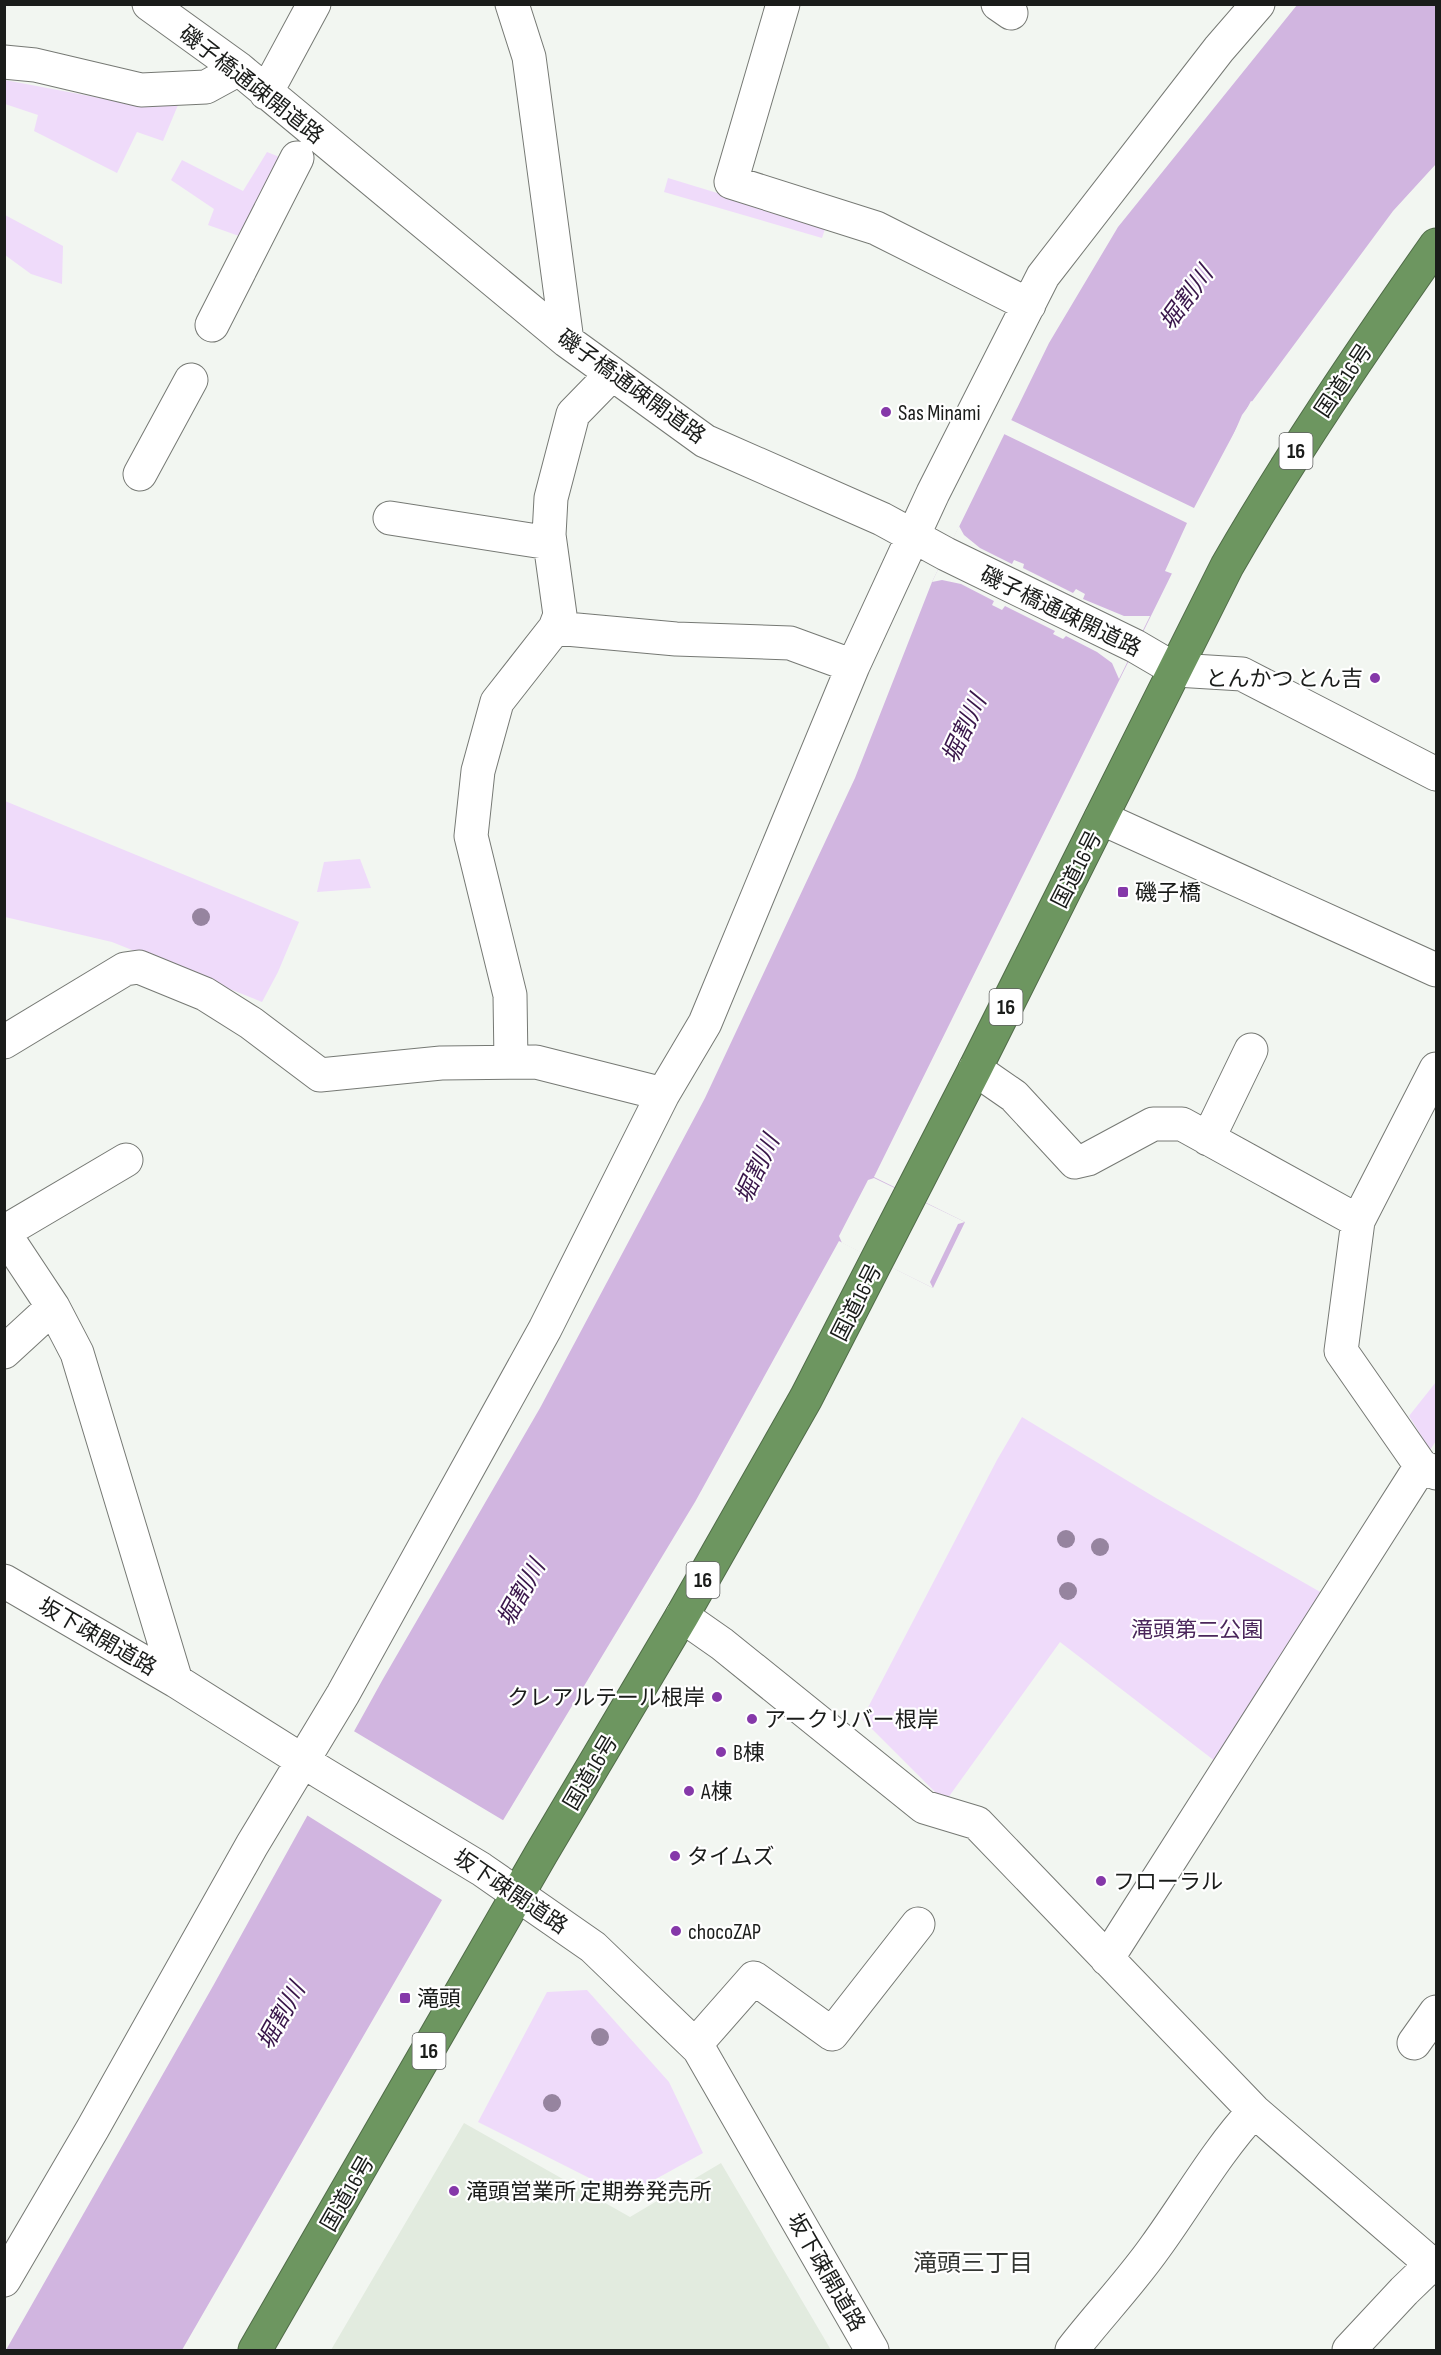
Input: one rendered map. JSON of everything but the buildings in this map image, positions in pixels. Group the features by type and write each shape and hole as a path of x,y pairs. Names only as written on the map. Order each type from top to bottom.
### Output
{"highway":[{"name":"国道16号","path":"255,2350 682,1616 806,1398 975,1069 1227,566 1260,509 1351,366 1437,245"}],"street":[{"name":"磯子橋通疎開道路","path":"149,4 238,69 567,341 705,441 882,519 946,554 1135,646 1176,670"},
{"path":"266,93 314,4"},
{"path":"512,4 529,57 567,341"},
{"path":"783,4 731,182 876,228 1029,305"},
{"path":"4,2280 311,1767 343,1694 544,1329 663,1094 705,1023 853,666 933,493 1043,276 1220,49 1258,4"},
{"path":"4,62 34,65 141,90 206,87 238,69"},
{"path":"212,325 297,158"},
{"path":"511,1062 510,995 471,836 478,771 497,702 555,628 560,615 550,543 551,498 573,414 612,374"},
{"path":"140,474 191,381"},
{"path":"390,518 550,543"},
{"path":"555,628 676,639 790,643 853,666"},
{"path":"1176,670 1242,674 1437,774"},
{"path":"1101,818 1437,970"},
{"path":"4,1042 126,969 139,967 206,994 251,1023 320,1075 441,1064 536,1062 663,1094"},
{"path":"1208,1139 1251,1050"},
{"path":"975,1069 1014,1096 1075,1162 1088,1159 1154,1124 1182,1124 1358,1221"},
{"path":"1107,1959 1429,1469 1341,1351 1358,1221 1437,1069"},
{"path":"126,1160 4,1232 52,1307 77,1353 176,1681"},
{"path":"4,1352 52,1307"},
{"name":"坂下疎開道路","path":"4,1581 176,1681 311,1767 481,1869 593,1947 695,2045 872,2350"},
{"path":"682,1616 722,1644 924,1807 977,1823 1254,2112 1434,2266 1404,2291 1348,2350"},
{"path":"695,2045 754,1978 832,2034 918,1924"},
{"path":"1414,2043 1437,2012"},
{"path":"1072,2350 1156,2247 1237,2129 1254,2112"}],"shaded area":[{"path":"464,2123 630,2217 721,2163 831,2350 331,2350"}],"green space":[{"path":"5,80 137,105 178,105 163,141 137,132 117,173 34,131 38,115 5,104"},
{"path":"267,152 282,158 239,236 208,225 214,209 171,180 182,160 243,191"},
{"path":"668,178 826,226 822,238 664,192"},
{"path":"5,215 63,246 62,284 31,274 5,255"},
{"path":"5,801 299,922 278,972 262,1002 112,942 5,917"},
{"path":"360,859 371,888 317,892 324,862"},
{"path":"1436,1382 1436,1441 1430,1450 1409,1416"},
{"name":"滝頭第二公園","path":"1022,1417 1156,1498 1329,1597 1224,1768 1060,1642 945,1802 862,1719 997,1460"},
{"path":"587,1990 669,2082 703,2153 625,2196 478,2122 547,1992"}],"water":[{"name":"堀割川","path":"1297,5 1436,5 1436,164 1393,211 1242,415 1185,547 874,1177 965,1222 933,1288 839,1241 695,1502 452,1905 196,2350 6,2350 213,1986 383,1679 540,1408 705,1098 855,778 932,582 1049,343 1118,227"}],"pier":[{"path":"1251,401 1255,403 1245,416 1207,504 1173,574 1165,571 1187,523 1002,433 1009,419 1194,508"},
{"path":"959,526 964,535 980,548 1012,564 1014,560 1024,564 1023,568 1073,593 1076,589 1085,594 1083,599 1124,616 1150,616 1119,679 1112,663 1097,652 1066,636 1063,639 1053,634 1055,631 1005,606 1002,610 992,605 994,601 961,584 942,580 932,582"},
{"path":"874,1178 965,1222 958,1224 930,1282 933,1288 842,1243 839,1236 868,1180"},
{"path":"352,1730 506,1822 199,2350 182,2350 442,1900 305,1814"}],"place":[{"name":"Sas Minami","path":"886,412"},
{"name":"とんかつ とん吉","path":"1375,678"},
{"name":"磯子橋","path":"1123,892"},
{"name":"クレアルテール根岸","path":"717,1697"},
{"name":"アークリバー根岸","path":"752,1719"},
{"name":"B棟","path":"721,1752"},
{"name":"A棟","path":"689,1791"},
{"name":"タイムズ","path":"675,1856"},
{"name":"フローラル","path":"1101,1881"},
{"name":"chocoZAP","path":"676,1931"},
{"name":"滝頭","path":"405,1998"},
{"name":"滝頭営業所 定期券発売所","path":"454,2191"}],"district":[{"name":"滝頭三丁目","path":"973,2263"}]}
